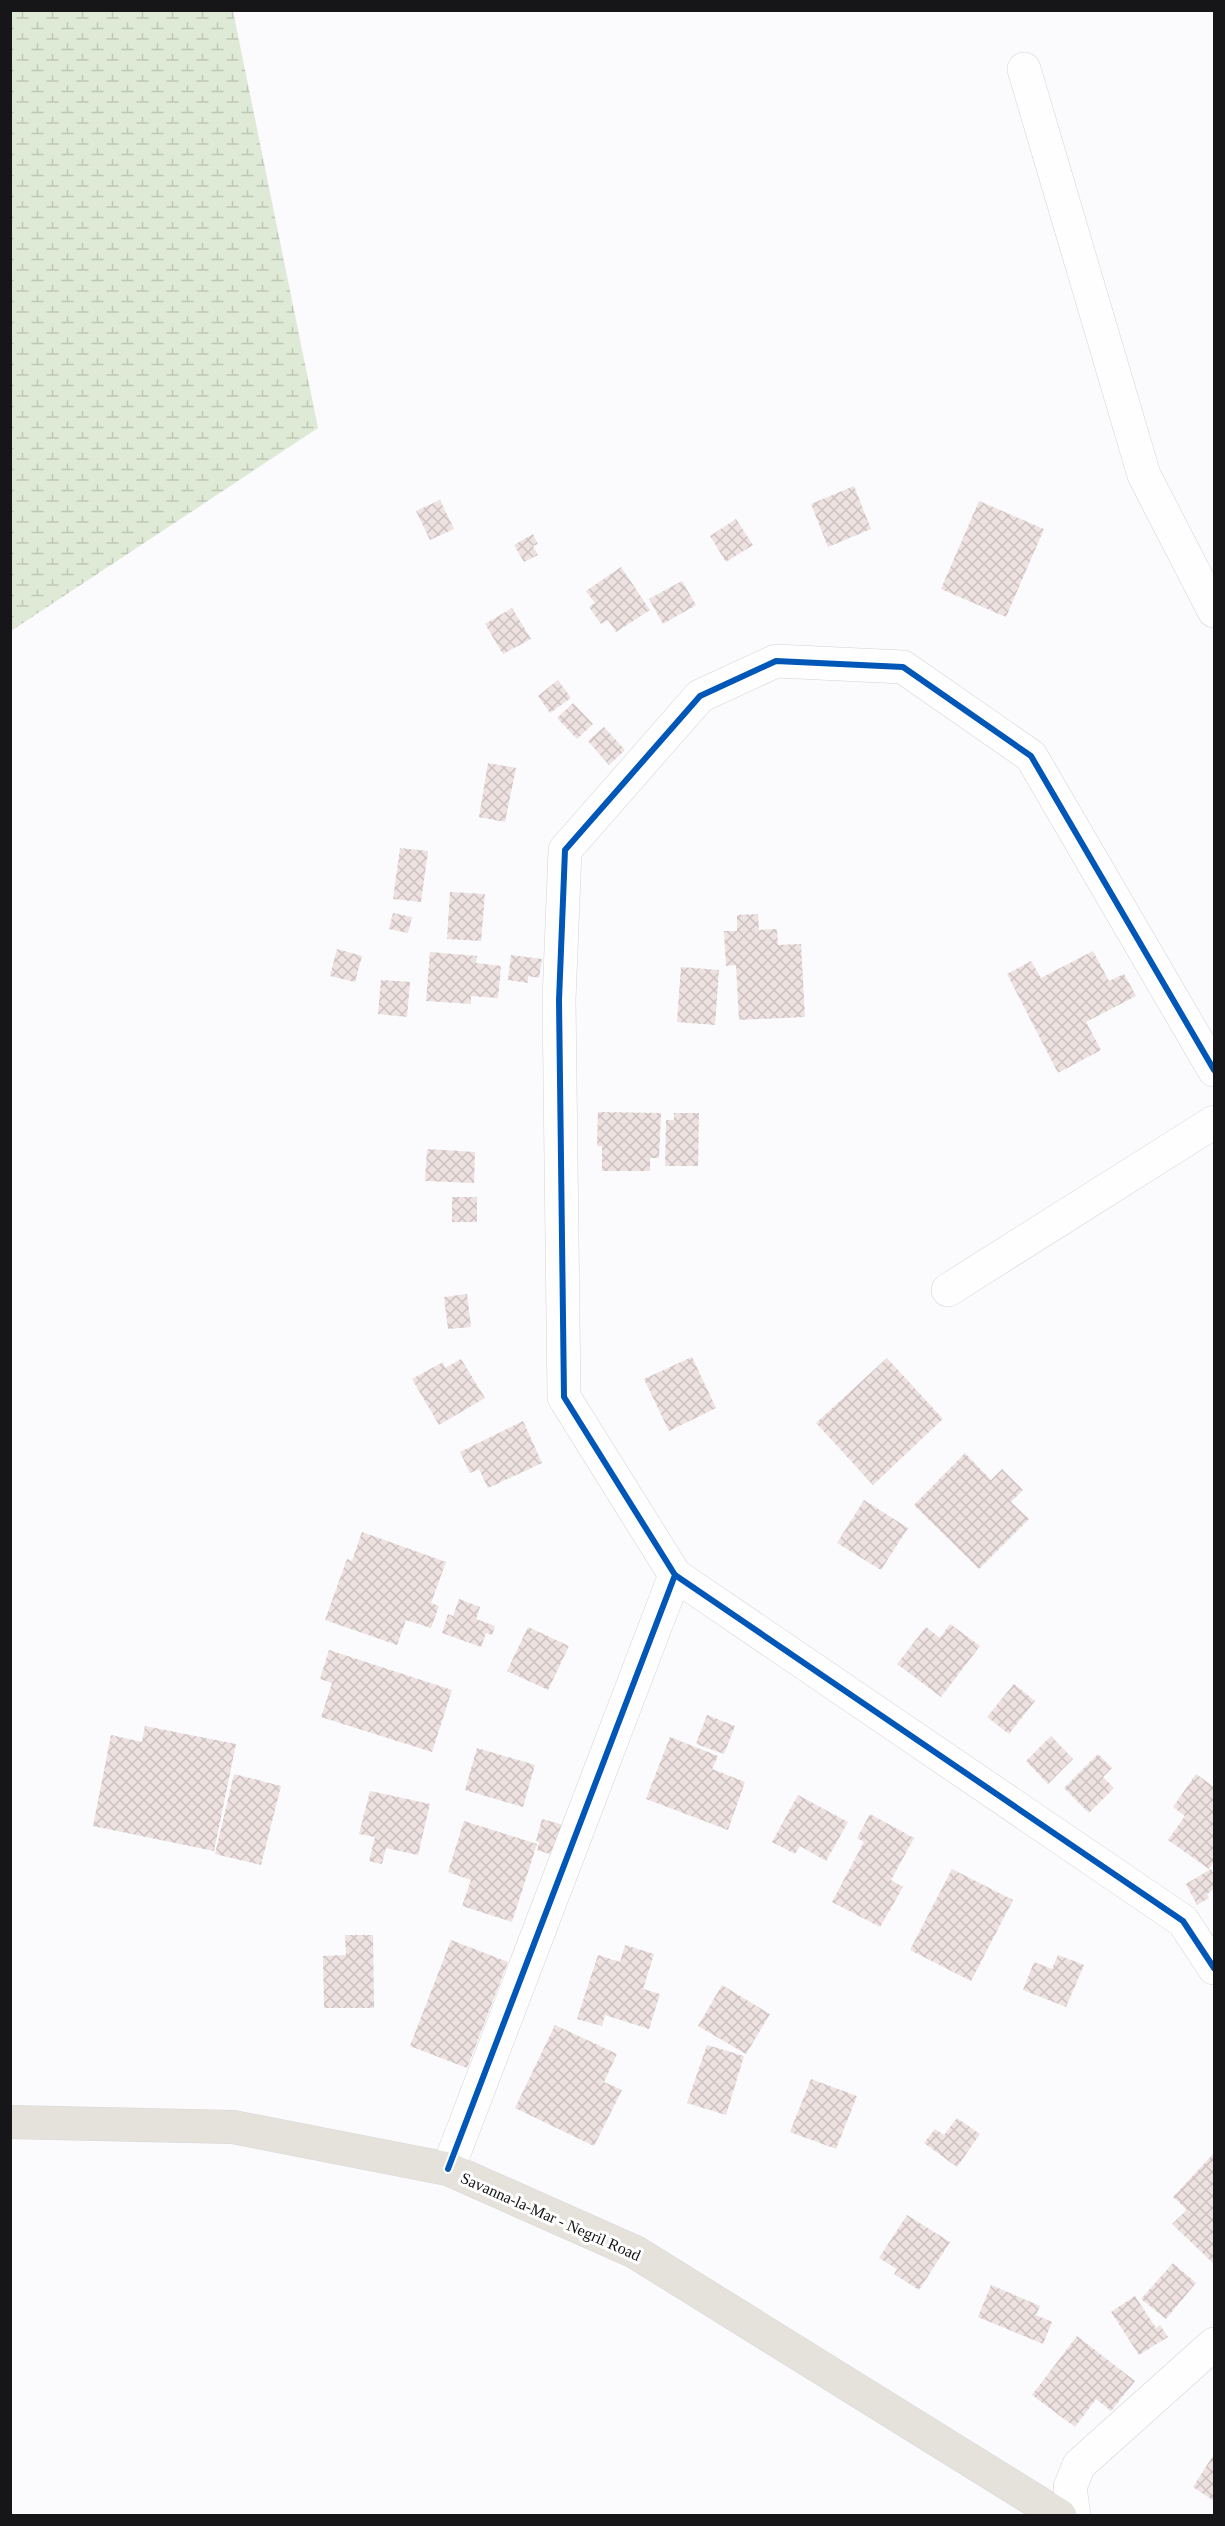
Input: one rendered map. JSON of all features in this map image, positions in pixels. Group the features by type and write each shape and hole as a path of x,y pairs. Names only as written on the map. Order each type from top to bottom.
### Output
{"main road":[{"name":"Savanna-la-Mar - Negril Road","path":"10,2122 233,2127 448,2169 635,2252 1059,2516"}],"street":[{"path":"1024,69 1144,475 1215,611"},
{"path":"1215,1070 1031,756 903,667 776,661 700,696 565,850 559,1000 564,1397 675,1575 1183,1920 1215,1968"},
{"path":"948,1290 1215,1122"},
{"path":"448,2169 675,1575"},
{"path":"1074,2516 1070,2487 1079,2465 1215,2344"}],"green space":[{"path":"11,10 233,11 318,428 11,631"}],"building":[{"path":"854,486 871,529 828,547 811,504"},
{"path":"440,500 454,529 430,540 416,511"},
{"path":"979,501 1044,529 1006,617 941,589"},
{"path":"736,519 753,545 726,562 710,536"},
{"path":"533,534 538,544 533,546 538,555 524,562 514,545"},
{"path":"621,567 650,610 616,632 608,620 601,624 589,607 595,603 586,591"},
{"path":"682,581 696,605 663,624 649,599"},
{"path":"512,608 531,639 503,654 485,624"},
{"path":"558,680 571,698 550,713 538,696"},
{"path":"573,703 593,724 577,739 557,718"},
{"path":"604,727 625,750 609,765 588,741"},
{"path":"488,763 516,768 505,822 479,817"},
{"path":"400,848 428,851 421,902 393,899"},
{"path":"450,892 485,894 481,941 447,939"},
{"path":"393,913 412,917 408,933 389,929"},
{"path":"758,914 759,930 777,929 778,945 801,944 805,1017 739,1020 736,965 726,966 724,931 737,931 737,915"},
{"path":"337,949 362,956 355,982 330,976"},
{"path":"1093,951 1109,981 1124,974 1136,996 1086,1022 1101,1050 1058,1073 1007,974 1031,961 1041,978"},
{"path":"430,952 477,956 476,963 501,966 498,998 471,996 471,1004 426,1001"},
{"path":"511,955 542,959 539,978 528,976 528,983 508,980"},
{"path":"681,967 719,970 715,1025 677,1022"},
{"path":"381,980 410,982 407,1017 378,1014"},
{"path":"598,1112 661,1113 659,1158 650,1158 650,1171 602,1171 602,1146 597,1146"},
{"path":"674,1113 699,1113 698,1166 665,1166 666,1120 674,1120"},
{"path":"427,1149 475,1152 474,1183 425,1181"},
{"path":"452,1197 477,1197 477,1222 452,1222"},
{"path":"467,1294 471,1327 448,1329 444,1297"},
{"path":"692,1357 716,1408 669,1431 644,1379"},
{"path":"887,1358 943,1419 873,1485 816,1423"},
{"path":"461,1359 485,1398 439,1425 412,1379 443,1362 445,1368"},
{"path":"523,1421 542,1463 488,1488 479,1469 470,1473 460,1452"},
{"path":"965,1453 991,1480 1002,1469 1023,1490 1011,1502 1029,1519 979,1569 914,1505"},
{"path":"864,1500 908,1528 881,1570 837,1543"},
{"path":"362,1532 446,1562 431,1603 439,1606 431,1628 406,1620 397,1645 325,1620 347,1559 352,1561"},
{"path":"459,1599 480,1607 476,1619 495,1626 492,1635 486,1633 481,1647 442,1633 448,1614 453,1616"},
{"path":"950,1624 980,1646 941,1697 897,1664 926,1627 940,1638"},
{"path":"528,1627 569,1646 548,1690 507,1671"},
{"path":"329,1650 452,1690 432,1752 321,1717 332,1683 320,1679"},
{"path":"1014,1684 1035,1701 1009,1734 987,1717"},
{"path":"707,1715 735,1726 724,1754 696,1744"},
{"path":"145,1726 236,1744 214,1851 93,1826 111,1735 142,1742"},
{"path":"1051,1736 1073,1759 1048,1784 1026,1761"},
{"path":"670,1737 718,1756 712,1769 745,1782 728,1830 646,1799"},
{"path":"477,1748 535,1765 523,1807 465,1790"},
{"path":"1098,1754 1112,1768 1103,1777 1114,1788 1089,1813 1064,1788"},
{"path":"234,1774 281,1786 261,1865 215,1854"},
{"path":"1196,1774 1214,1787 1214,1861 1209,1869 1168,1840 1185,1816 1173,1807"},
{"path":"370,1791 430,1804 418,1855 386,1848 382,1864 369,1861 375,1837 359,1834"},
{"path":"798,1795 848,1822 826,1861 800,1846 795,1854 772,1842"},
{"path":"870,1814 914,1838 891,1880 903,1887 880,1927 832,1902 864,1842 857,1838"},
{"path":"542,1819 571,1827 563,1858 537,1850 539,1842 536,1841"},
{"path":"464,1821 537,1844 512,1922 462,1906 471,1880 448,1872"},
{"path":"952,1869 1013,1900 971,1981 910,1950"},
{"path":"1211,1869 1214,1875 1214,1889 1207,1894 1209,1898 1197,1905 1186,1884"},
{"path":"345,1935 373,1935 374,2008 324,2008 323,1956 346,1955"},
{"path":"451,1940 508,1962 467,2068 410,2046"},
{"path":"625,1945 654,1954 643,1989 660,1994 649,2029 605,2015 602,2026 577,2019 598,1955 620,1962"},
{"path":"1058,1955 1084,1965 1066,2007 1023,1990 1034,1962 1052,1969"},
{"path":"722,1985 770,2014 746,2054 698,2026"},
{"path":"555,2025 617,2054 604,2082 622,2090 594,2146 515,2108"},
{"path":"707,2045 744,2056 726,2115 687,2103"},
{"path":"811,2079 857,2096 836,2149 790,2132"},
{"path":"957,2118 980,2134 957,2167 924,2143 935,2129 944,2135"},
{"path":"1214,2153 1214,2264 1172,2224 1187,2210 1173,2197"},
{"path":"907,2215 950,2242 919,2290 894,2274 897,2269 879,2258"},
{"path":"1173,2263 1196,2283 1166,2319 1141,2299"},
{"path":"991,2285 1040,2306 1036,2315 1052,2322 1043,2344 978,2317"},
{"path":"1135,2296 1156,2328 1160,2325 1168,2337 1139,2355 1111,2312"},
{"path":"1077,2336 1135,2381 1111,2411 1096,2399 1075,2427 1032,2395"},
{"path":"1214,2454 1214,2501 1193,2487"}],"cycle path":[{"path":"448,2169 675,1575 564,1397 559,1000 565,850 700,696 776,661 903,667 1031,756 1214,1070"},
{"path":"675,1575 1183,1921 1214,1968"}]}
